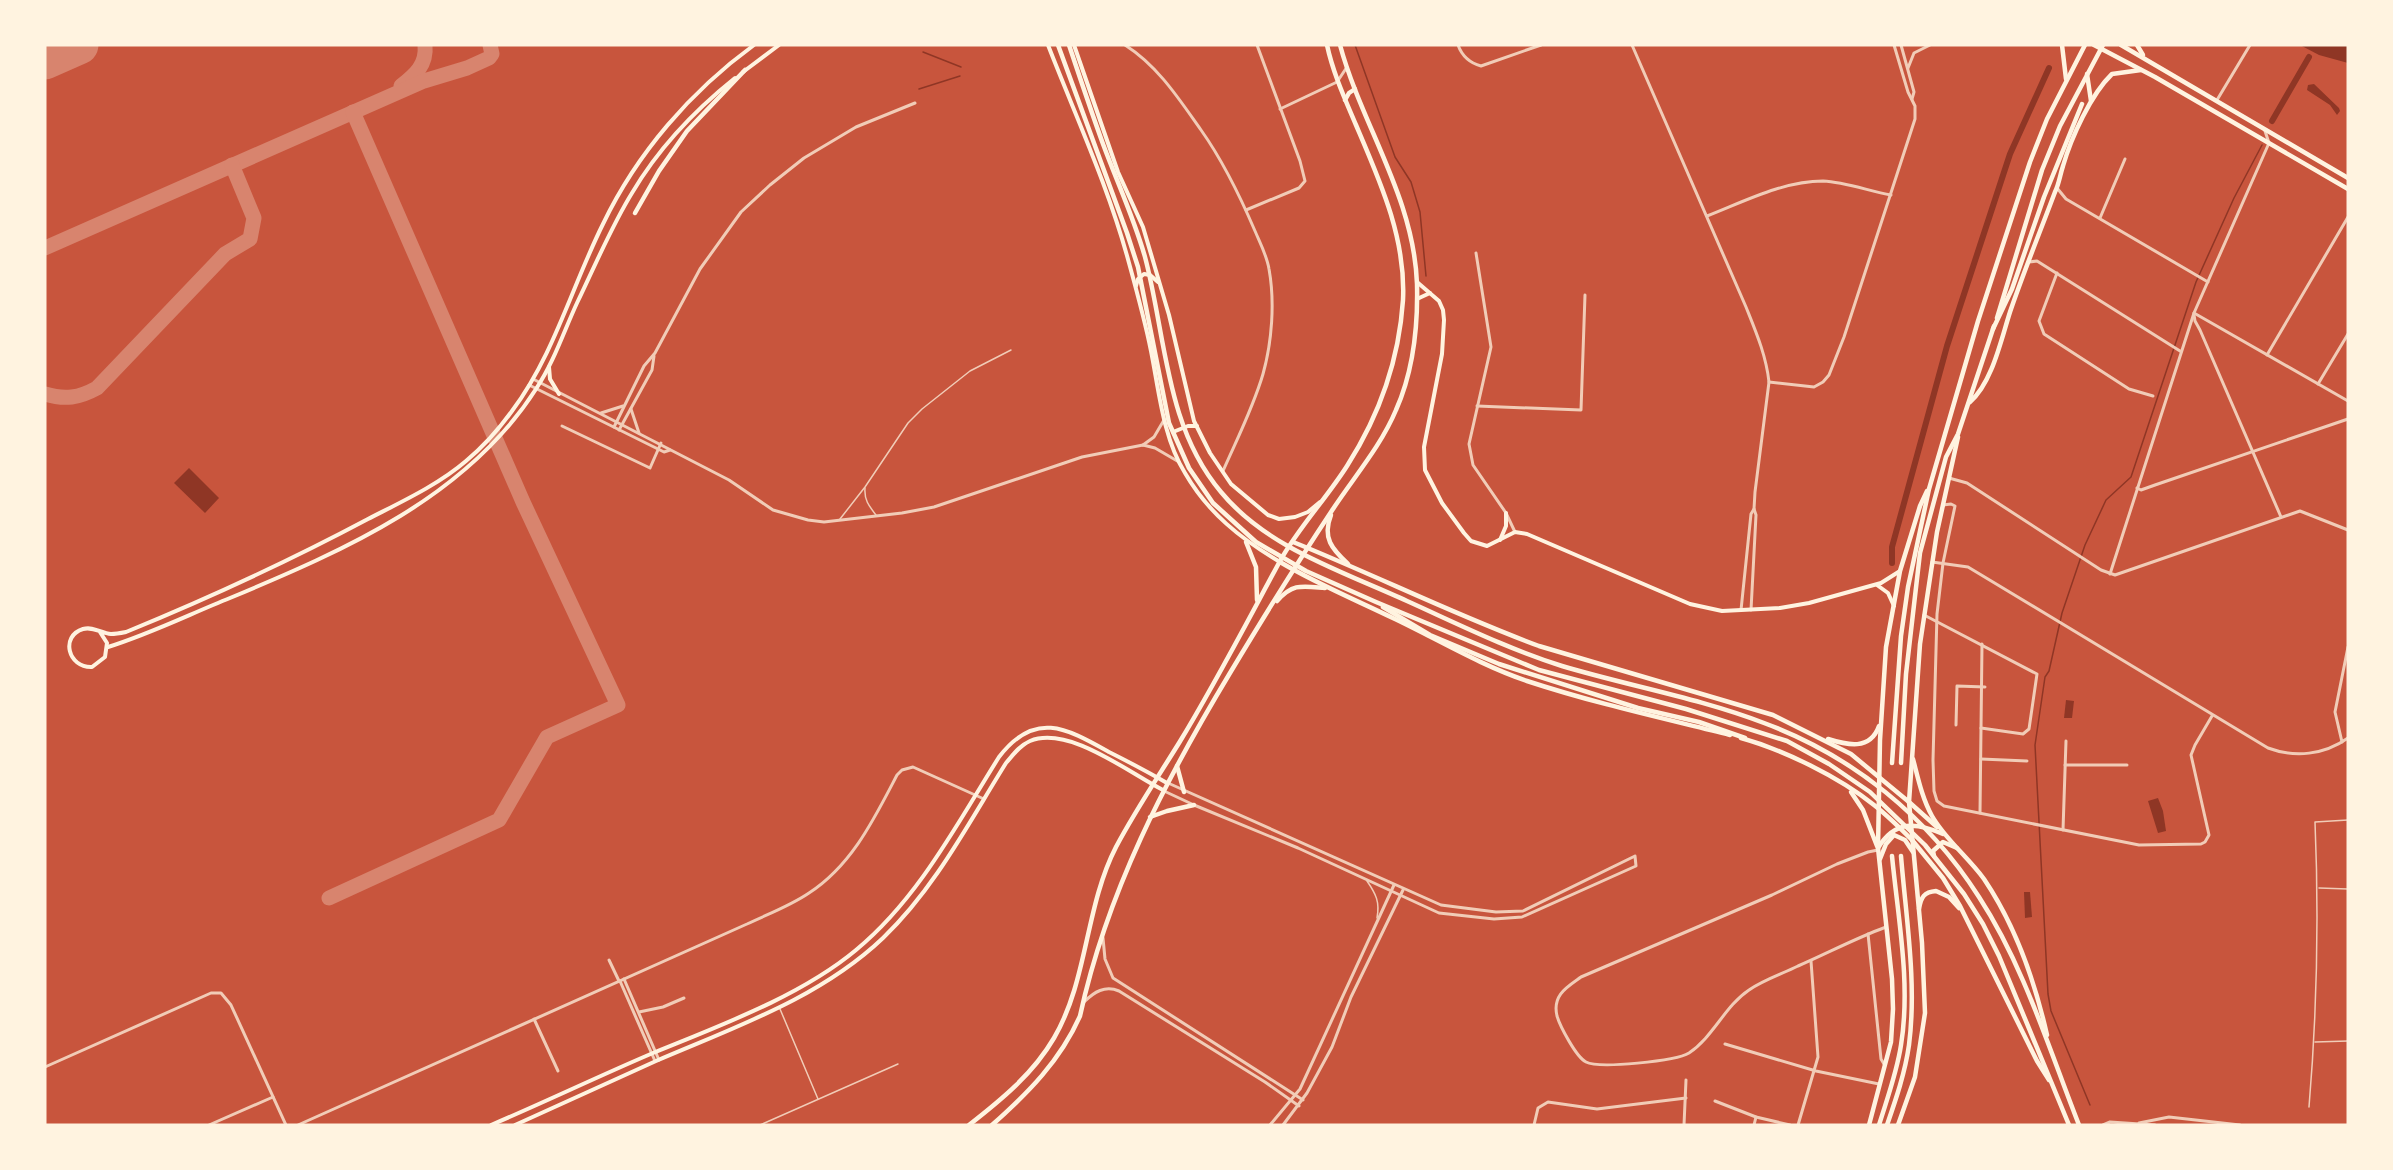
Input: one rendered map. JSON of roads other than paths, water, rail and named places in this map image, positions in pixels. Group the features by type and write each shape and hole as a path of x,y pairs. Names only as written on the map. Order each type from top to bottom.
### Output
{"main road":[{"path":"100,632 106,639 108,647 105,657 92,667 82,666 72,658 69,648 77,632 88,628 112,634 126,632 258,575 429,486 466,461 511,412 533,379 603,222 644,155 682,108 704,86 754,45"},
{"path":"108,647 262,584 381,527 432,495 476,461 521,410 549,367 585,287 629,199 646,172 697,111 745,70 779,45"},
{"path":"1048,45 1116,222 1146,324 1169,434 1184,473 1210,510 1246,542 1293,570 1459,653 1526,680 1589,700 1745,738"},
{"path":"1058,45 1127,233 1140,279 1169,423 1189,468 1213,502 1256,542 1306,571 1376,602 1539,670 1737,724 1787,741 1829,764 1870,792 1925,845 1964,894 1999,956 2069,1125"},
{"path":"1069,45 1144,257 1181,424 1202,466 1220,491 1236,508 1264,531 1292,547 1504,645 1571,668 1743,715 1800,738 1834,756 1884,791 1925,828 1967,878 2002,937 2047,1041 2079,1125"},
{"path":"1074,45 1118,172 1143,227 1169,315 1181,372 1197,426 1231,484 1268,515 1279,519 1295,517 1308,512 1322,499"},
{"path":"969,1125 1024,1078 1054,1038 1071,1000 1105,872 1114,850 1156,776 1178,744 1280,562 1322,499 1346,468 1382,401 1398,338 1403,300 1402,269 1397,234 1383,191 1338,82 1327,45"},
{"path":"992,1125 1045,1073 1072,1032 1083,1004 1122,877 1163,790 1293,570 1397,410 1415,339 1416,262 1410,230 1396,187 1355,89 1340,45"},
{"path":"2062,45 2066,81"},
{"path":"1892,764 1901,636 1908,587 1929,489 1978,321 2030,162 2047,119 2085,45"},
{"path":"2094,45 2348,189"},
{"path":"2121,45 2348,178"},
{"path":"2138,45 2144,57"},
{"path":"1898,1125 1915,1077 1925,1012 1919,909 1909,802 1917,683 1932,562 1958,434 1994,329 2042,170 2060,126 2101,47"},
{"path":"635,213 659,171 687,131 745,70"},
{"path":"1969,403 1980,393 1987,380 2057,188 2066,156 2091,104 2100,88 2112,74 2141,70"},
{"path":"2087,73 2091,104"},
{"path":"1345,100 1355,89"},
{"path":"1994,329 2012,289 2041,205 2082,104"},
{"path":"1076,117 1088,121 1097,112"},
{"path":"1135,286 1144,274 1150,275 1159,282"},
{"path":"1417,282 1437,298 1442,306 1444,326 1442,354 1424,447 1425,470 1442,503 1471,541 1486,546 1515,532 1527,534 1703,608 1722,611 1797,606 1876,585 1900,571"},
{"path":"571,295 585,287"},
{"path":"1417,300 1430,293"},
{"path":"549,367 550,379 560,394"},
{"path":"1169,434 1188,426 1197,426"},
{"path":"1901,764 1906,674 1920,553 1946,457 1958,434"},
{"path":"1869,1125 1891,1042 1893,1009 1892,979 1878,849 1881,713 1886,647 1900,571 1920,506 1929,489"},
{"path":"1334,507 1327,524 1327,538 1334,550 1348,564"},
{"path":"1500,540 1506,526 1506,513"},
{"path":"1246,542 1256,567 1257,603"},
{"path":"1293,542 1511,636 1589,662 1749,706 1773,715 1851,754 1946,835"},
{"path":"1268,612 1286,590 1300,585 1325,588"},
{"path":"1876,585 1888,593 1894,606"},
{"path":"1376,602 1430,635 1499,664 1638,708 1699,722 1745,738 1792,758 1845,785 1880,810 1912,840 1935,866 1963,912 2037,1061 2053,1084"},
{"path":"1817,735 1844,744 1861,744 1874,737 1881,713"},
{"path":"491,1125 775,999 821,975 856,950 906,899 927,871 1008,745 1027,731 1048,728 1073,732 1167,783"},
{"path":"515,1125 779,1007 827,982 848,968 883,937 935,878 1015,752 1032,741 1049,737 1061,738 1083,747 1163,790"},
{"path":"1913,759 1924,800 1932,817 1984,879 2005,914 2023,956 2046,1028 2047,1041"},
{"path":"1177,766 1184,792"},
{"path":"1845,785 1857,798 1878,849"},
{"path":"1150,817 1194,805"},
{"path":"1878,849 1885,837 1899,828 1911,825 1928,827 1946,835"},
{"path":"1879,861 1886,844 1894,835 1905,840 1914,852"},
{"path":"1935,866 1933,851 1943,842 1959,849"},
{"path":"1879,1125 1895,1075 1904,1010 1892,856"},
{"path":"1887,1125 1903,1078 1912,1012 1901,856"},
{"path":"1919,909 1924,895 1936,891 1949,897 1963,912"}],"street":[{"path":"1125,45 1141,55 1173,90 1216,152 1246,210 1269,268 1272,301 1268,350 1263,374 1250,412 1223,472"},
{"path":"1246,210 1299,188 1305,181 1300,161 1257,45"},
{"path":"1458,45 1468,59 1481,66 1540,45"},
{"path":"1632,45 1762,348 1769,382 1754,509 1751,514 1742,610"},
{"path":"1769,382 1814,387 1819,385 1829,375 1844,337 1915,119 1916,110 1908,92 1894,45"},
{"path":"1901,45 1914,92 1912,99"},
{"path":"1907,69 1914,53 1930,45"},
{"path":"2217,100 2250,45"},
{"path":"1280,109 1338,82 1347,67"},
{"path":"614,427 644,366 654,353 699,269 721,237 748,205 812,153 856,127 915,104"},
{"path":"2110,574 2194,313 2269,143 2260,125"},
{"path":"2100,219 2125,159"},
{"path":"1707,216 1771,191 1811,182 1834,183 1891,195"},
{"path":"2057,188 2066,199 2208,282"},
{"path":"2267,355 2348,217"},
{"path":"1476,253 1491,347 1469,444 1470,457 1473,465 1506,513 1515,532"},
{"path":"2029,262 2037,261 2181,351"},
{"path":"2057,273 2039,321 2044,334 2124,386 2153,396"},
{"path":"1477,405 1581,410 1585,295"},
{"path":"2194,313 2348,401"},
{"path":"2194,313 2195,321 2281,517"},
{"path":"2200,330 2202,317"},
{"path":"2318,384 2348,334"},
{"path":"619,430 651,369 654,353"},
{"path":"533,379 729,480 773,510 802,519 824,522 934,507 1082,457 1143,445 1155,447 1179,462"},
{"path":"529,385 658,450 664,452 670,450"},
{"path":"599,413 625,405"},
{"path":"630,409 639,433"},
{"path":"1143,445 1154,437 1165,418"},
{"path":"2137,488 2141,490 2348,419"},
{"path":"562,426 650,468 661,443"},
{"path":"1949,478 1966,483 2110,574 2121,574 2300,511 2348,530"},
{"path":"1943,505 1955,506 1942,563 1937,621 1933,760 1934,791 1937,801 1944,806 2139,845 2201,844 2209,835 2191,754 2212,717"},
{"path":"1751,610 1756,515 1754,509"},
{"path":"1932,562 1968,567 2256,743 2278,752 2307,754 2327,749 2348,738"},
{"path":"1924,615 2035,671 2038,677 2029,729 2023,734 1981,728"},
{"path":"1980,813 1982,645"},
{"path":"2342,742 2336,712 2348,647"},
{"path":"1956,725 1956,688 1959,686 1983,687"},
{"path":"2063,830 2066,741"},
{"path":"1981,759 2027,761"},
{"path":"2065,765 2127,765"},
{"path":"298,1125 792,903 811,892 861,843 897,775 902,770 913,767 984,799"},
{"path":"1163,790 1439,912 1494,919 1522,917 1636,866 1635,856 1523,911 1496,912 1441,905 1167,783"},
{"path":"1878,849 1837,864 1772,895 1581,977 1562,991 1559,996 1556,1003 1558,1019 1584,1061 1602,1065 1669,1060 1685,1055 1698,1046 1751,988 1886,927"},
{"path":"1270,1125 1296,1094 1394,885"},
{"path":"1283,1125 1303,1100 1332,1047 1351,997 1404,889"},
{"path":"1868,934 1881,1059 1885,1065"},
{"path":"1103,936 1105,959 1113,978 1303,1100"},
{"path":"609,960 639,1012 654,1053"},
{"path":"1798,1125 1816,1071 1818,1057 1811,961"},
{"path":"621,980 657,1060"},
{"path":"1083,1004 1090,996 1102,989 1113,988 1299,1106"},
{"path":"45,1067 216,992 227,998 286,1125"},
{"path":"639,1012 657,1009 684,998"},
{"path":"534,1019 558,1071"},
{"path":"1725,1044 1816,1071 1881,1085"},
{"path":"1684,1125 1686,1080"},
{"path":"209,1125 273,1097"},
{"path":"1534,1125 1538,1108 1548,1102 1597,1109 1686,1098"},
{"path":"1715,1101 1756,1118 1790,1125"},
{"path":"2139,1123 2169,1117 2240,1125"},
{"path":"1754,1125 1756,1118"},
{"path":"2103,1125 2110,1122 2155,1125"}],"lane":[{"path":"839,520 865,487 908,423 922,409 970,371 1011,350"},
{"path":"865,487 864,495 867,504 877,516"},
{"path":"2309,1107 2314,1042 2318,888 2315,822 2348,820"},
{"path":"1365,879 1375,892 1380,904 1376,924"},
{"path":"2318,888 2348,889"},
{"path":"775,999 819,1100"},
{"path":"2314,1042 2348,1041"},
{"path":"760,1125 898,1064"}],"waterway":[{"path":"1355,45 1395,157 1411,182 1420,212 1426,276"},
{"path":"923,52 961,67"},
{"path":"2272,121 2309,57"},
{"path":"1892,563 1892,547 1947,346 2010,154 2049,68"},
{"path":"919,89 960,76"},
{"path":"2090,1105 2051,1011 2048,994 2035,745 2045,677 2049,671 2062,613 2085,545 2106,500 2131,477 2196,282 2234,198 2262,145"}]}
